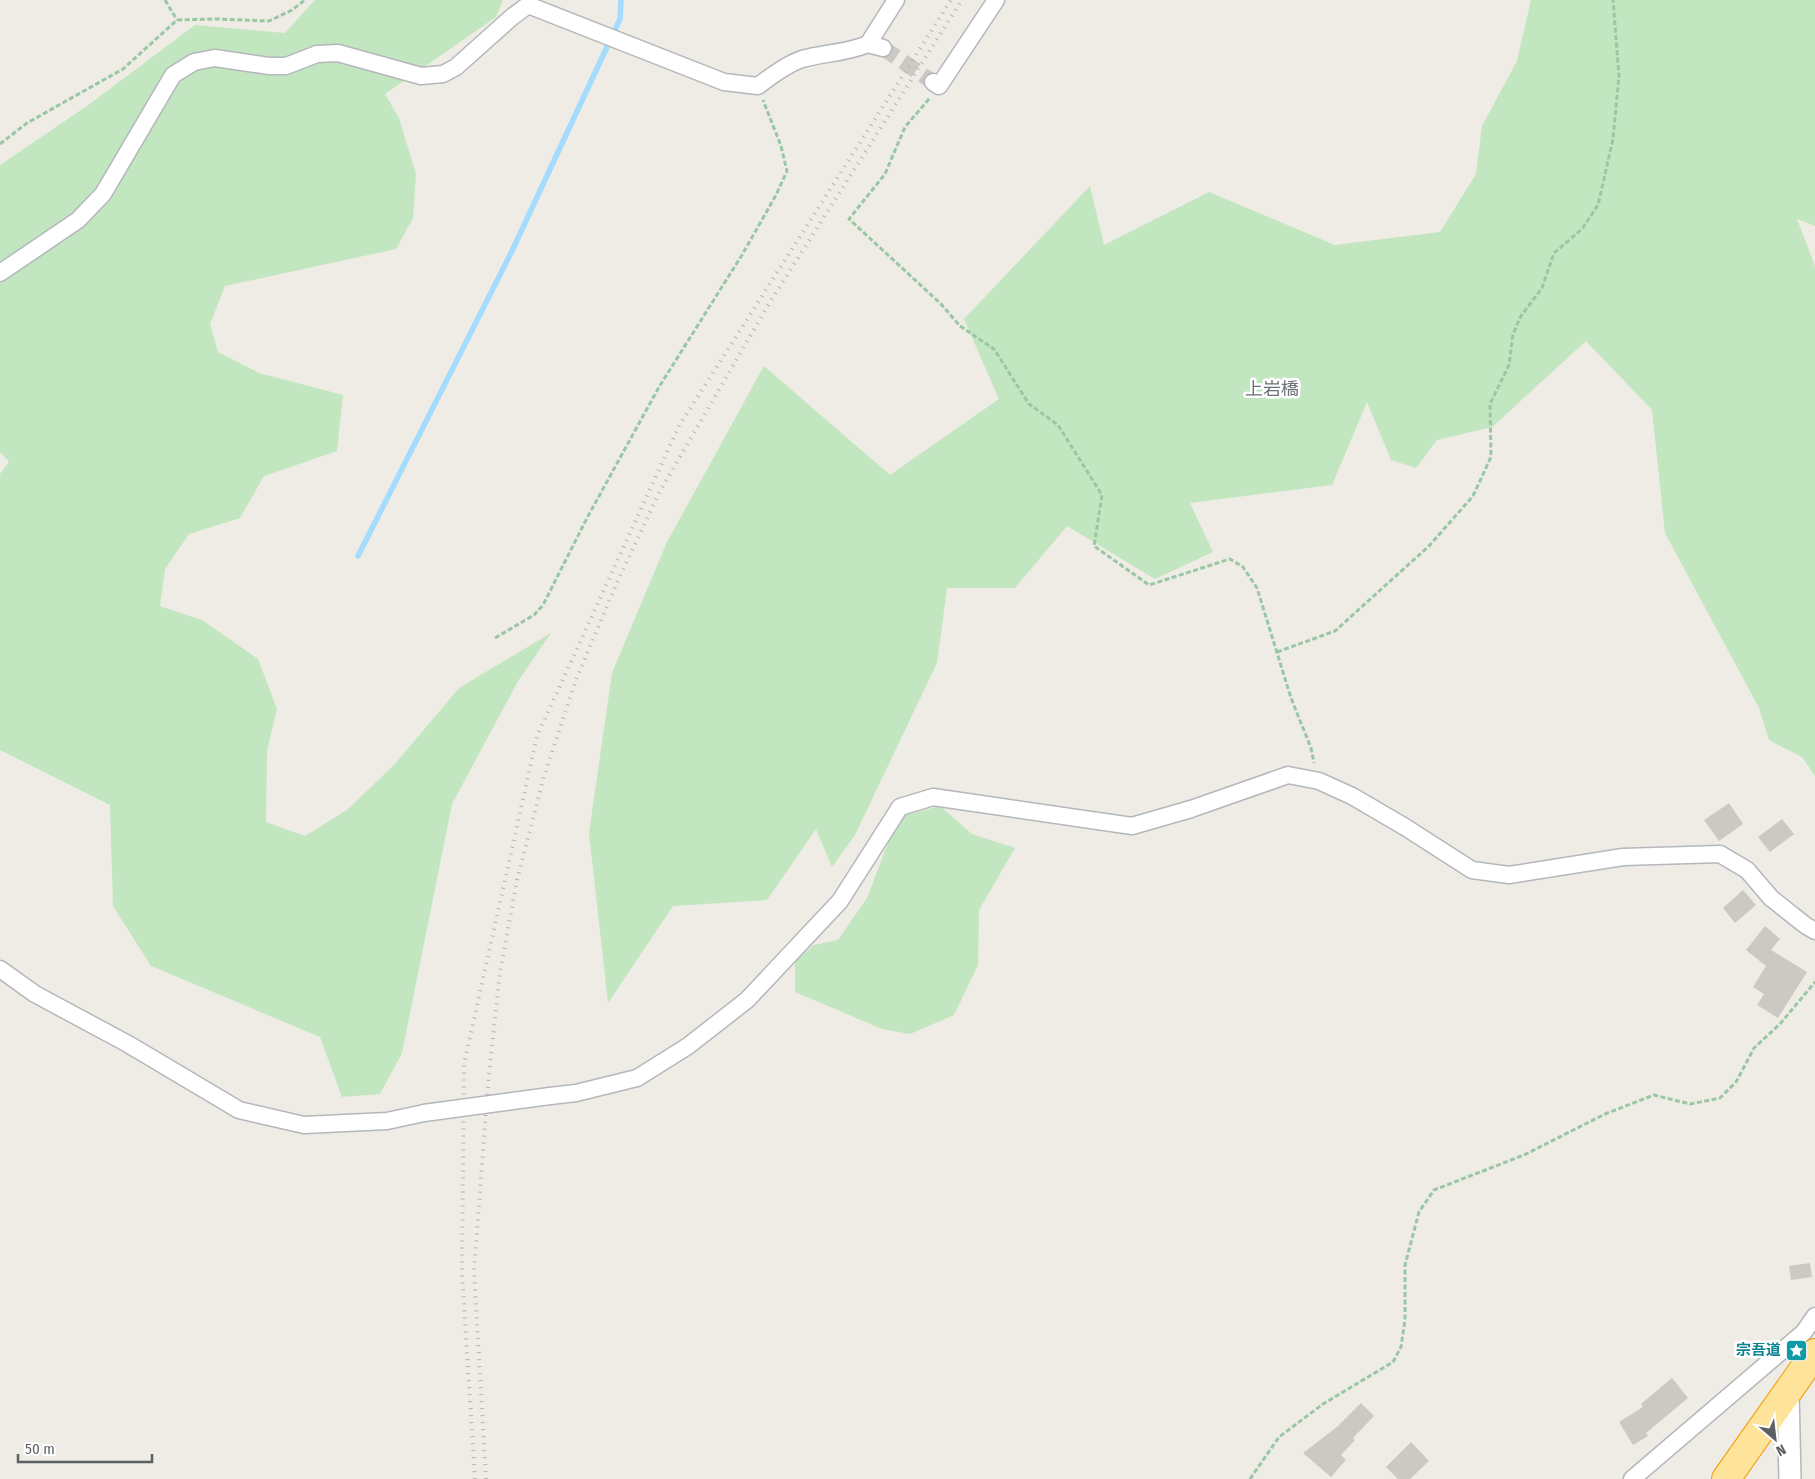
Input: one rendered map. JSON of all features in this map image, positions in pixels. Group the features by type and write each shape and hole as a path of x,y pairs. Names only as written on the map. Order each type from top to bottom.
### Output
{"highway":[{"path":"1726,1479 1788,1391 1810,1347"}],"street":[{"path":"0,273 78,220 103,194 173,75 194,62 216,58 269,66 286,66 317,54 338,53 421,76 443,74 456,67 528,5 724,82 758,86 772,75 800,60 876,46 896,0"},
{"path":"936,84 996,0"},
{"path":"0,969 35,994 128,1044 238,1110 304,1125 387,1121 424,1113 576,1093 637,1078 688,1046 747,1000 840,901 900,807 933,796 1132,826 1191,809 1288,775 1319,781 1360,800 1472,870 1509,875 1623,857 1720,854 1747,870 1771,898 1815,932"},
{"path":"1632,1479 1810,1347 1815,1316"},
{"path":"1788,1391 1790,1479"}],"path":[{"path":"164,0 177,20"},
{"path":"0,144 27,123 123,70 177,20 269,21 292,10 305,0"},
{"path":"1277,652 1335,631 1430,546 1473,496 1491,458 1490,404 1509,365 1514,334 1520,316 1542,288 1554,253 1582,229 1598,204 1613,139 1619,76 1613,0"},
{"path":"936,84 919,112 905,127 885,174 849,218 941,304 960,326 994,349 1029,404 1058,425 1102,495 1094,546 1149,585 1230,560 1243,567 1257,588 1291,698 1311,748 1319,781"},
{"path":"495,638 534,615 543,605 587,518 659,387 742,255 776,195 787,170 758,86"},
{"path":"1250,1479 1279,1437 1324,1404 1393,1362 1400,1347 1405,1320 1405,1265 1419,1212 1434,1190 1524,1155 1605,1114 1654,1095 1690,1104 1720,1098 1736,1082 1754,1048 1780,1024 1815,982"}],"green space":[{"path":"315,0 503,0 496,17 385,94 399,118 416,174 413,218 396,249 225,286 210,324 218,352 259,373 343,395 337,451 264,476 240,518 189,534 165,569 160,606 202,620 258,659 277,709 267,751 266,822 305,836 347,810 395,764 459,688 551,633 518,681 452,804 402,1053 380,1094 342,1097 320,1037 151,966 113,906 110,805 0,750 0,474 9,462 0,452 0,165 87,106 195,25 285,33"},
{"path":"1531,0 1815,0 1815,226 1797,219 1815,266 1815,776 1802,757 1769,740 1759,708 1665,533 1652,410 1586,341 1492,427 1437,440 1416,468 1391,460 1367,402 1332,485 1190,503 1213,552 1155,579 1067,526 1015,588 947,588 937,663 855,835 832,867 816,829 767,900 673,906 608,1003 589,833 612,673 667,542 764,366 890,475 999,399 964,319 1090,186 1104,245 1209,192 1335,245 1440,232 1476,174 1482,126 1517,61"},
{"path":"940,806 972,834 1015,848 979,910 978,965 954,1015 910,1034 882,1029 795,992 795,961 814,945 838,940 867,898 898,817"}],"building":[{"path":"1729,803 1743,824 1719,841 1704,820"},
{"path":"1782,819 1794,834 1770,852 1758,837"},
{"path":"1743,890 1756,905 1735,923 1723,908"},
{"path":"1765,926 1780,939 1771,950 1807,972 1778,1018 1757,1005 1764,994 1753,987 1766,966 1746,950"},
{"path":"1810,1263 1812,1277 1791,1280 1789,1266"},
{"path":"1672,1378 1688,1398 1646,1433 1648,1436 1633,1445 1619,1422 1643,1407 1641,1404"},
{"path":"1361,1403 1374,1416 1353,1438 1355,1440 1341,1455 1346,1460 1331,1477 1303,1453 1337,1427"},
{"path":"1411,1442 1429,1461 1410,1479 1398,1479 1386,1467"}],"waterway":[{"path":"358,556 511,253 620,19 621,0"}],"tunnel":[{"path":"883,48 933,82"}],"railway":[{"path":"475,1479 462,1273 464,1064 537,736 679,426 951,0"},
{"path":"486,1479 474,1271 488,1084 500,972 517,880 544,776 576,680 615,587 659,493 770,302 962,0"}],"place":[{"name":"宗吾道","path":"1797,1350"}],"district":[{"name":"上岩橋","path":"1272,389"}]}
